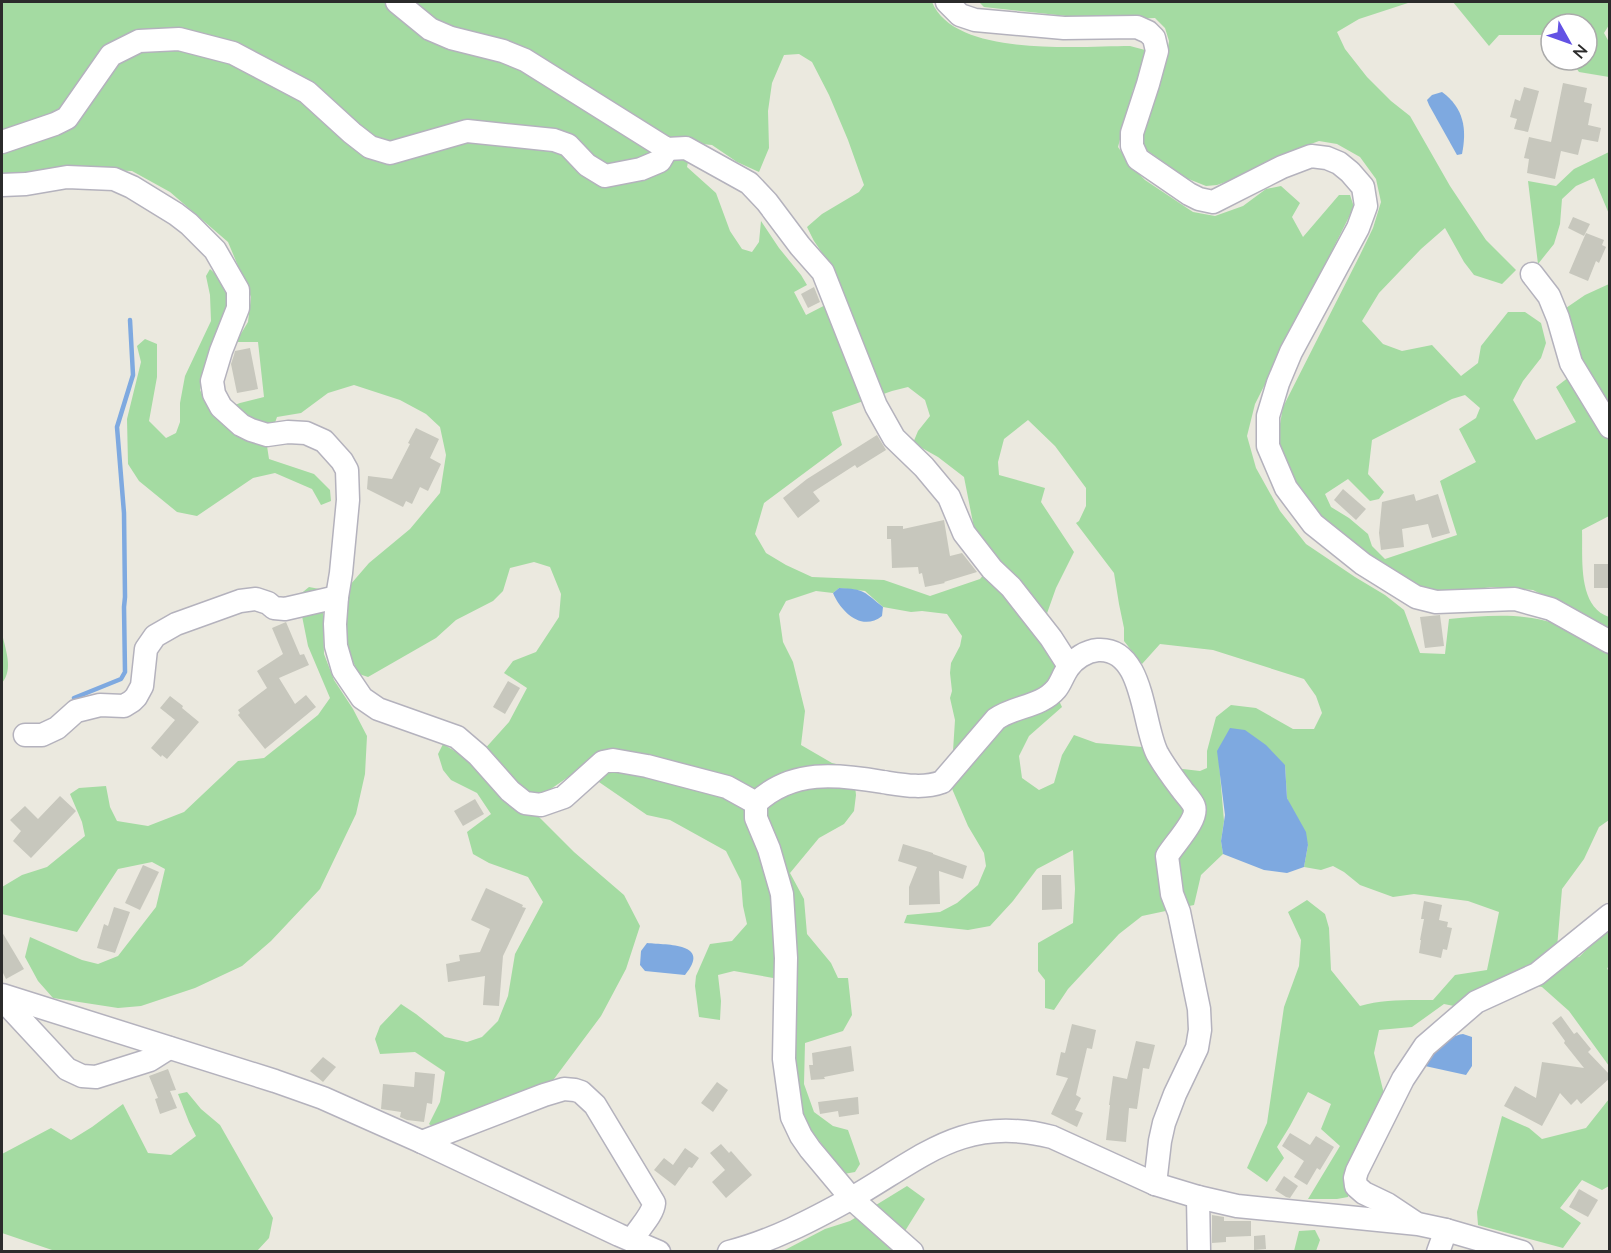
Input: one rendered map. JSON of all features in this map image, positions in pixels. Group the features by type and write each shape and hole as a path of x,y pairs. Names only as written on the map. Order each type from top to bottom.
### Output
{"street":[{"path":"397,2 430,29 451,38 503,51 525,60 667,149 686,148 749,183 823,272 876,406 894,438 924,467 949,497 964,533 992,569 1011,587 1051,638 1069,666"},
{"path":"947,2 960,15 975,20 1064,28 1137,27 1148,32 1154,38 1157,51 1132,133 1132,146 1138,159 1198,199 1213,202 1282,167 1311,156 1327,158 1339,163 1350,172 1363,187 1366,206 1358,228 1292,352 1278,383 1268,416 1268,446 1286,488 1313,524 1363,564 1416,597 1436,602 1515,599 1551,609 1610,642"},
{"path":"2,142 67,118 111,55 139,41 179,39 233,53 308,92 370,147 390,153 467,130 554,140 568,145 587,165 605,176 642,170 660,161 667,149"},
{"path":"2,185 26,184 67,177 114,179 132,187 176,214 215,250 238,290 238,308 212,381 214,394 221,406 241,425 251,430 267,435 288,432 306,433 324,441 347,470 348,500 337,597 336,646 343,670 362,698 378,709 458,737 478,755 510,791 525,802 540,805 564,796 603,762 613,760 647,766 727,787 756,803"},
{"path":"1532,274 1549,296 1571,363 1610,427"},
{"path":"25,735 42,735 57,728 76,711 100,705 124,706 132,701 142,686 146,648 154,636 176,624 240,601 256,599 274,608 285,609 337,597"},
{"path":"912,1251 851,1198 810,1149 792,1117 784,1059 786,958 782,894 769,849 756,818 756,803 768,792 796,779 821,775 854,777 907,786 933,785 942,782 996,718 1005,712 1040,701 1056,689 1069,666 1083,654 1097,650 1109,651 1122,658 1131,667 1157,753 1194,806 1194,817 1167,856 1172,894 1179,912 1199,1009 1200,1030 1197,1048 1164,1123 1155,1184"},
{"path":"1418,1224 1387,1204 1364,1193 1356,1186 1355,1178 1366,1150 1403,1079 1425,1046 1476,1002 1537,974 1610,915"},
{"path":"2,995 323,1098 422,1142 620,1242 658,1251"},
{"path":"2,999 67,1069 82,1077 96,1077 150,1060 169,1048"},
{"path":"422,1142 554,1092 564,1089 581,1092 595,1105 654,1203 653,1210 640,1226 620,1242"},
{"path":"729,1251 747,1247 800,1225 952,1140 994,1131 1035,1132 1052,1137 1155,1184 1237,1206 1418,1224 1522,1251"},
{"path":"1198,1197 1199,1251"},
{"path":"1438,1251 1446,1230"}],"green space":[{"path":"2,2 932,2 945,20 966,32 992,41 1051,47 1130,46 1145,50 1143,66 1133,90 1118,147 1132,167 1145,180 1193,212 1215,216 1243,206 1266,189 1281,186 1300,203 1292,217 1303,237 1339,195 1350,195 1354,207 1255,404 1247,436 1256,468 1280,511 1306,544 1385,595 1404,610 1420,653 1445,654 1449,619 1503,616 1530,618 1556,624 1609,652 1609,820 1599,827 1584,859 1562,889 1557,948 1567,959 1579,957 1609,928 1609,965 1607,969 1610,971 1609,1066 1569,1011 1542,987 1508,980 1498,981 1454,1006 1444,1004 1412,1027 1379,1030 1374,1053 1384,1094 1349,1182 1348,1197 1308,1199 1340,1146 1321,1129 1331,1104 1308,1092 1277,1147 1284,1158 1267,1182 1247,1168 1267,1123 1284,1007 1299,966 1301,940 1288,912 1307,900 1325,914 1329,928 1331,970 1360,1006 1387,1001 1433,1000 1455,975 1487,970 1499,912 1468,901 1414,894 1393,897 1360,885 1333,866 1321,870 1304,867 1308,845 1287,798 1285,765 1218,751 1224,821 1221,841 1223,854 1201,875 1194,905 1142,916 1119,934 1068,989 1054,1010 1045,1008 1045,980 1038,971 1038,943 1073,923 1075,889 1073,850 1037,869 1013,901 990,926 968,930 904,923 907,915 940,912 957,903 978,885 986,866 984,853 968,826 944,770 953,751 955,720 950,698 951,663 960,646 962,636 947,614 911,612 883,607 865,591 839,588 833,593 816,591 786,601 779,614 783,642 793,662 805,711 801,745 832,763 853,768 856,795 854,811 844,824 819,838 790,873 804,899 807,934 831,963 838,978 848,978 852,1015 843,1031 805,1043 804,1084 814,1112 833,1126 848,1130 860,1164 855,1172 844,1174 806,1127 789,1068 790,981 734,971 718,975 721,1001 720,1020 699,1017 696,976 710,944 732,941 747,924 741,881 726,851 670,820 647,815 580,769 539,797 539,817 574,852 624,895 640,926 626,969 601,1016 551,1083 437,1130 429,1124 440,1102 445,1072 415,1052 380,1054 375,1039 380,1026 401,1004 445,1037 467,1042 482,1037 498,1021 508,996 515,954 543,902 528,877 489,863 473,854 467,832 491,814 477,793 451,780 443,770 438,754 443,744 473,762 509,722 527,688 504,673 513,661 536,652 559,617 561,594 550,567 534,562 510,568 503,591 493,601 456,620 436,638 368,677 359,674 349,654 345,611 350,585 369,563 410,529 440,493 446,455 440,427 426,414 400,400 354,385 328,393 301,413 277,417 267,446 269,459 314,474 330,490 331,501 321,505 312,489 275,473 253,478 197,516 177,512 139,481 128,464 127,419 141,362 137,346 145,339 157,344 157,377 149,421 166,438 176,433 180,422 180,403 185,376 211,321 210,295 206,276 210,269 220,278 227,294 228,308 207,360 200,390 212,414 264,397 258,342 236,342 248,322 251,297 228,242 170,192 132,171 76,169 2,178","holes":["799,54 812,62 829,95 864,185 859,192 822,214 807,227 827,260 841,297 806,315 794,292 807,285 761,221 759,242 752,252 742,249 730,231 716,193 687,167 692,143 712,145 737,162 759,172 769,148 768,111 772,83 784,55","908,387 925,400 930,416 918,431 913,443 938,457 964,477 976,538 997,559 980,579 930,596 884,580 812,577 766,553 755,534 764,503 842,445 832,412","1028,420 1055,446 1086,488 1086,506 1076,523 1114,573 1124,628 1124,641 1142,664 1160,644 1213,650 1304,679 1316,696 1322,713 1314,729 1293,729 1256,708 1231,705 1216,717 1207,751 1207,768 1200,771 1157,766 1142,747 1096,743 1074,735 1062,755 1054,783 1039,790 1022,778 1019,756 1029,736 1062,707 1058,694 1057,669 1039,636 1056,588 1074,552 1041,502 1045,488 999,475 998,462 1004,439"]},
{"path":"979,2 1411,2 1359,19 1337,32 1345,49 1367,77 1410,116 1450,186 1486,240 1516,270 1502,284 1474,275 1445,228 1421,249 1379,293 1362,321 1383,344 1402,351 1432,345 1461,376 1478,363 1481,346 1508,312 1525,312 1541,323 1546,343 1541,358 1523,381 1513,400 1536,440 1576,422 1556,387 1582,367 1568,328 1566,308 1585,295 1609,284 1609,516 1582,530 1584,580 1587,592 1591,603 1609,617 1609,629 1533,590 1491,587 1440,595 1406,583 1343,539 1302,496 1283,458 1278,435 1283,407 1373,228 1381,202 1376,179 1360,157 1337,144 1319,141 1275,157 1243,176 1217,185 1206,186 1186,178 1145,149 1142,137 1166,60 1169,41 1165,28 1155,18 1103,20 984,7","holes":["1465,395 1480,408 1476,418 1459,429 1476,462 1440,481 1457,535 1385,559 1372,546 1368,534 1331,507 1325,494 1348,479 1370,501 1379,499 1384,492 1368,474 1372,440 1452,399"]},
{"path":"1453,2 1609,2 1609,25 1604,33 1609,42 1609,77 1579,72 1599,72 1599,12 1539,12 1539,35 1499,35 1489,46"},
{"path":"1609,152 1609,214 1594,178 1576,186 1562,199 1560,224 1554,244 1538,264 1528,181 1556,186 1574,169"},
{"path":"309,587 325,590 324,654 334,680 367,736 365,774 356,814 320,889 271,941 242,966 195,988 141,1006 118,1008 53,998 38,981 25,957 30,937 82,960 98,964 118,956 156,907 165,869 152,862 118,869 77,932 2,914 2,887 22,875 47,867 85,836 82,822 70,794 79,788 106,786 110,807 117,821 148,826 184,812 238,761 264,758 318,715 330,698 308,646 298,596"},
{"path":"2,633 8,665 6,677 2,683"},
{"path":"187,1092 201,1109 220,1125 273,1218 269,1238 257,1251 55,1251 2,1233 2,1154 51,1128 71,1140 123,1104 148,1153 171,1155 196,1136 178,1094"},
{"path":"1609,1099 1609,1186 1602,1190 1582,1180 1560,1208 1581,1223 1563,1248 1478,1225 1477,1212 1502,1116 1529,1128 1542,1139 1586,1128"},
{"path":"907,1186 925,1199 895,1247 900,1251 781,1252 825,1229 850,1221"},
{"path":"1315,1230 1320,1240 1316,1251 1294,1251 1299,1231"}],"water":[{"path":"1442,92 1455,105 1462,120 1464,136 1462,154 1457,155 1427,100 1432,95"},
{"path":"839,588 859,590 868,595 883,607 882,616 867,622 853,618 841,607 833,593"},
{"path":"1230,728 1245,730 1266,745 1285,765 1287,798 1306,832 1308,845 1304,867 1287,873 1264,870 1223,854 1221,841 1225,815 1217,751"},
{"path":"647,943 684,948 690,951 693,957 692,965 685,975 645,971 640,965 641,951"},
{"path":"1463,1034 1472,1037 1472,1066 1466,1075 1425,1066 1436,1050 1446,1041"}],"building":[{"path":"1563,83 1587,88 1584,102 1592,104 1588,125 1601,128 1598,142 1582,139 1578,155 1561,151 1555,179 1527,173 1529,159 1524,158 1529,137 1551,142"},
{"path":"1524,87 1539,91 1528,132 1514,129 1517,119 1510,117 1515,99 1520,101"},
{"path":"1573,217 1590,224 1584,236 1568,228"},
{"path":"1586,233 1604,240 1602,245 1606,247 1599,263 1596,261 1588,281 1569,273"},
{"path":"814,287 820,302 808,308 801,294"},
{"path":"250,348 258,389 237,393 231,364 235,351"},
{"path":"416,428 439,439 430,458 441,464 428,491 420,487 412,504 406,501 403,507 367,489 368,476 392,479"},
{"path":"877,435 886,450 857,468 855,465 813,492 820,501 798,518 783,498 807,479"},
{"path":"1343,489 1366,509 1356,520 1334,500"},
{"path":"1414,494 1416,501 1438,494 1450,533 1432,538 1428,524 1402,529 1404,547 1381,550 1379,533 1382,502"},
{"path":"944,520 950,556 962,553 977,572 925,587 918,567 892,568 891,539 887,539 887,526 903,526 903,529"},
{"path":"1594,564 1610,564 1610,588 1594,588"},
{"path":"1440,615 1444,646 1425,648 1420,617"},
{"path":"286,622 300,655 304,654 309,665 279,678 295,704 306,695 316,707 265,749 238,715 240,713 238,710 267,688 257,671 283,654 272,628"},
{"path":"508,681 520,688 505,714 493,707"},
{"path":"170,696 199,722 167,759 151,748 175,720 160,708"},
{"path":"60,796 76,811 31,858 13,841 21,831 10,820 25,806 38,819"},
{"path":"475,799 484,814 463,826 454,811"},
{"path":"903,844 967,866 963,879 939,871 940,904 909,905 909,887 917,867 898,861"},
{"path":"143,865 159,872 140,910 125,903"},
{"path":"1042,875 1061,875 1062,909 1042,910"},
{"path":"486,888 526,908 503,956 499,1006 483,1005 485,976 448,982 446,964 460,961 459,955 480,952 490,929 471,920"},
{"path":"1424,901 1442,905 1439,920 1448,922 1447,927 1452,928 1447,950 1443,949 1441,958 1419,953"},
{"path":"114,907 130,912 115,953 97,948 104,924 108,926"},
{"path":"2,932 24,969 6,979 2,971"},
{"path":"1561,1016 1574,1034 1577,1032 1591,1049 1588,1052 1610,1075 1610,1078 1581,1104 1577,1099 1571,1105 1560,1093 1542,1126 1504,1106 1515,1086 1536,1098 1542,1062 1584,1068 1564,1043 1565,1041 1552,1023"},
{"path":"1072,1024 1096,1030 1092,1049 1087,1048 1076,1095 1081,1098 1075,1110 1083,1113 1077,1127 1051,1114 1068,1078 1056,1075 1061,1052 1065,1053"},
{"path":"1136,1041 1155,1045 1149,1069 1143,1068 1137,1109 1129,1108 1126,1142 1106,1140 1113,1076 1127,1079"},
{"path":"851,1046 854,1071 824,1077 825,1079 811,1080 809,1065 813,1065 812,1053"},
{"path":"323,1057 336,1067 323,1082 310,1071"},
{"path":"168,1069 176,1090 170,1091 177,1108 160,1114 155,1099 158,1098 149,1076"},
{"path":"415,1072 435,1074 432,1104 427,1103 424,1122 407,1120 400,1117 401,1112 381,1109 383,1084 414,1087"},
{"path":"717,1082 728,1090 713,1112 701,1103"},
{"path":"858,1097 859,1114 839,1117 838,1111 820,1114 818,1102"},
{"path":"1290,1133 1310,1145 1316,1136 1334,1147 1320,1170 1317,1168 1307,1185 1294,1177 1304,1161 1282,1146"},
{"path":"721,1144 729,1153 731,1151 752,1175 726,1198 712,1182 725,1170 710,1153"},
{"path":"685,1148 699,1158 675,1186 654,1170 664,1158 673,1165"},
{"path":"1284,1176 1298,1186 1290,1198 1275,1190"},
{"path":"1579,1189 1598,1200 1588,1217 1569,1207"},
{"path":"1212,1215 1224,1217 1224,1221 1251,1221 1251,1236 1226,1237 1226,1242 1212,1243"},
{"path":"1265,1235 1266,1249 1254,1250 1254,1236"}],"waterway":[{"path":"74,698 121,679 125,672 124,513 117,427 133,375 130,320"}]}
